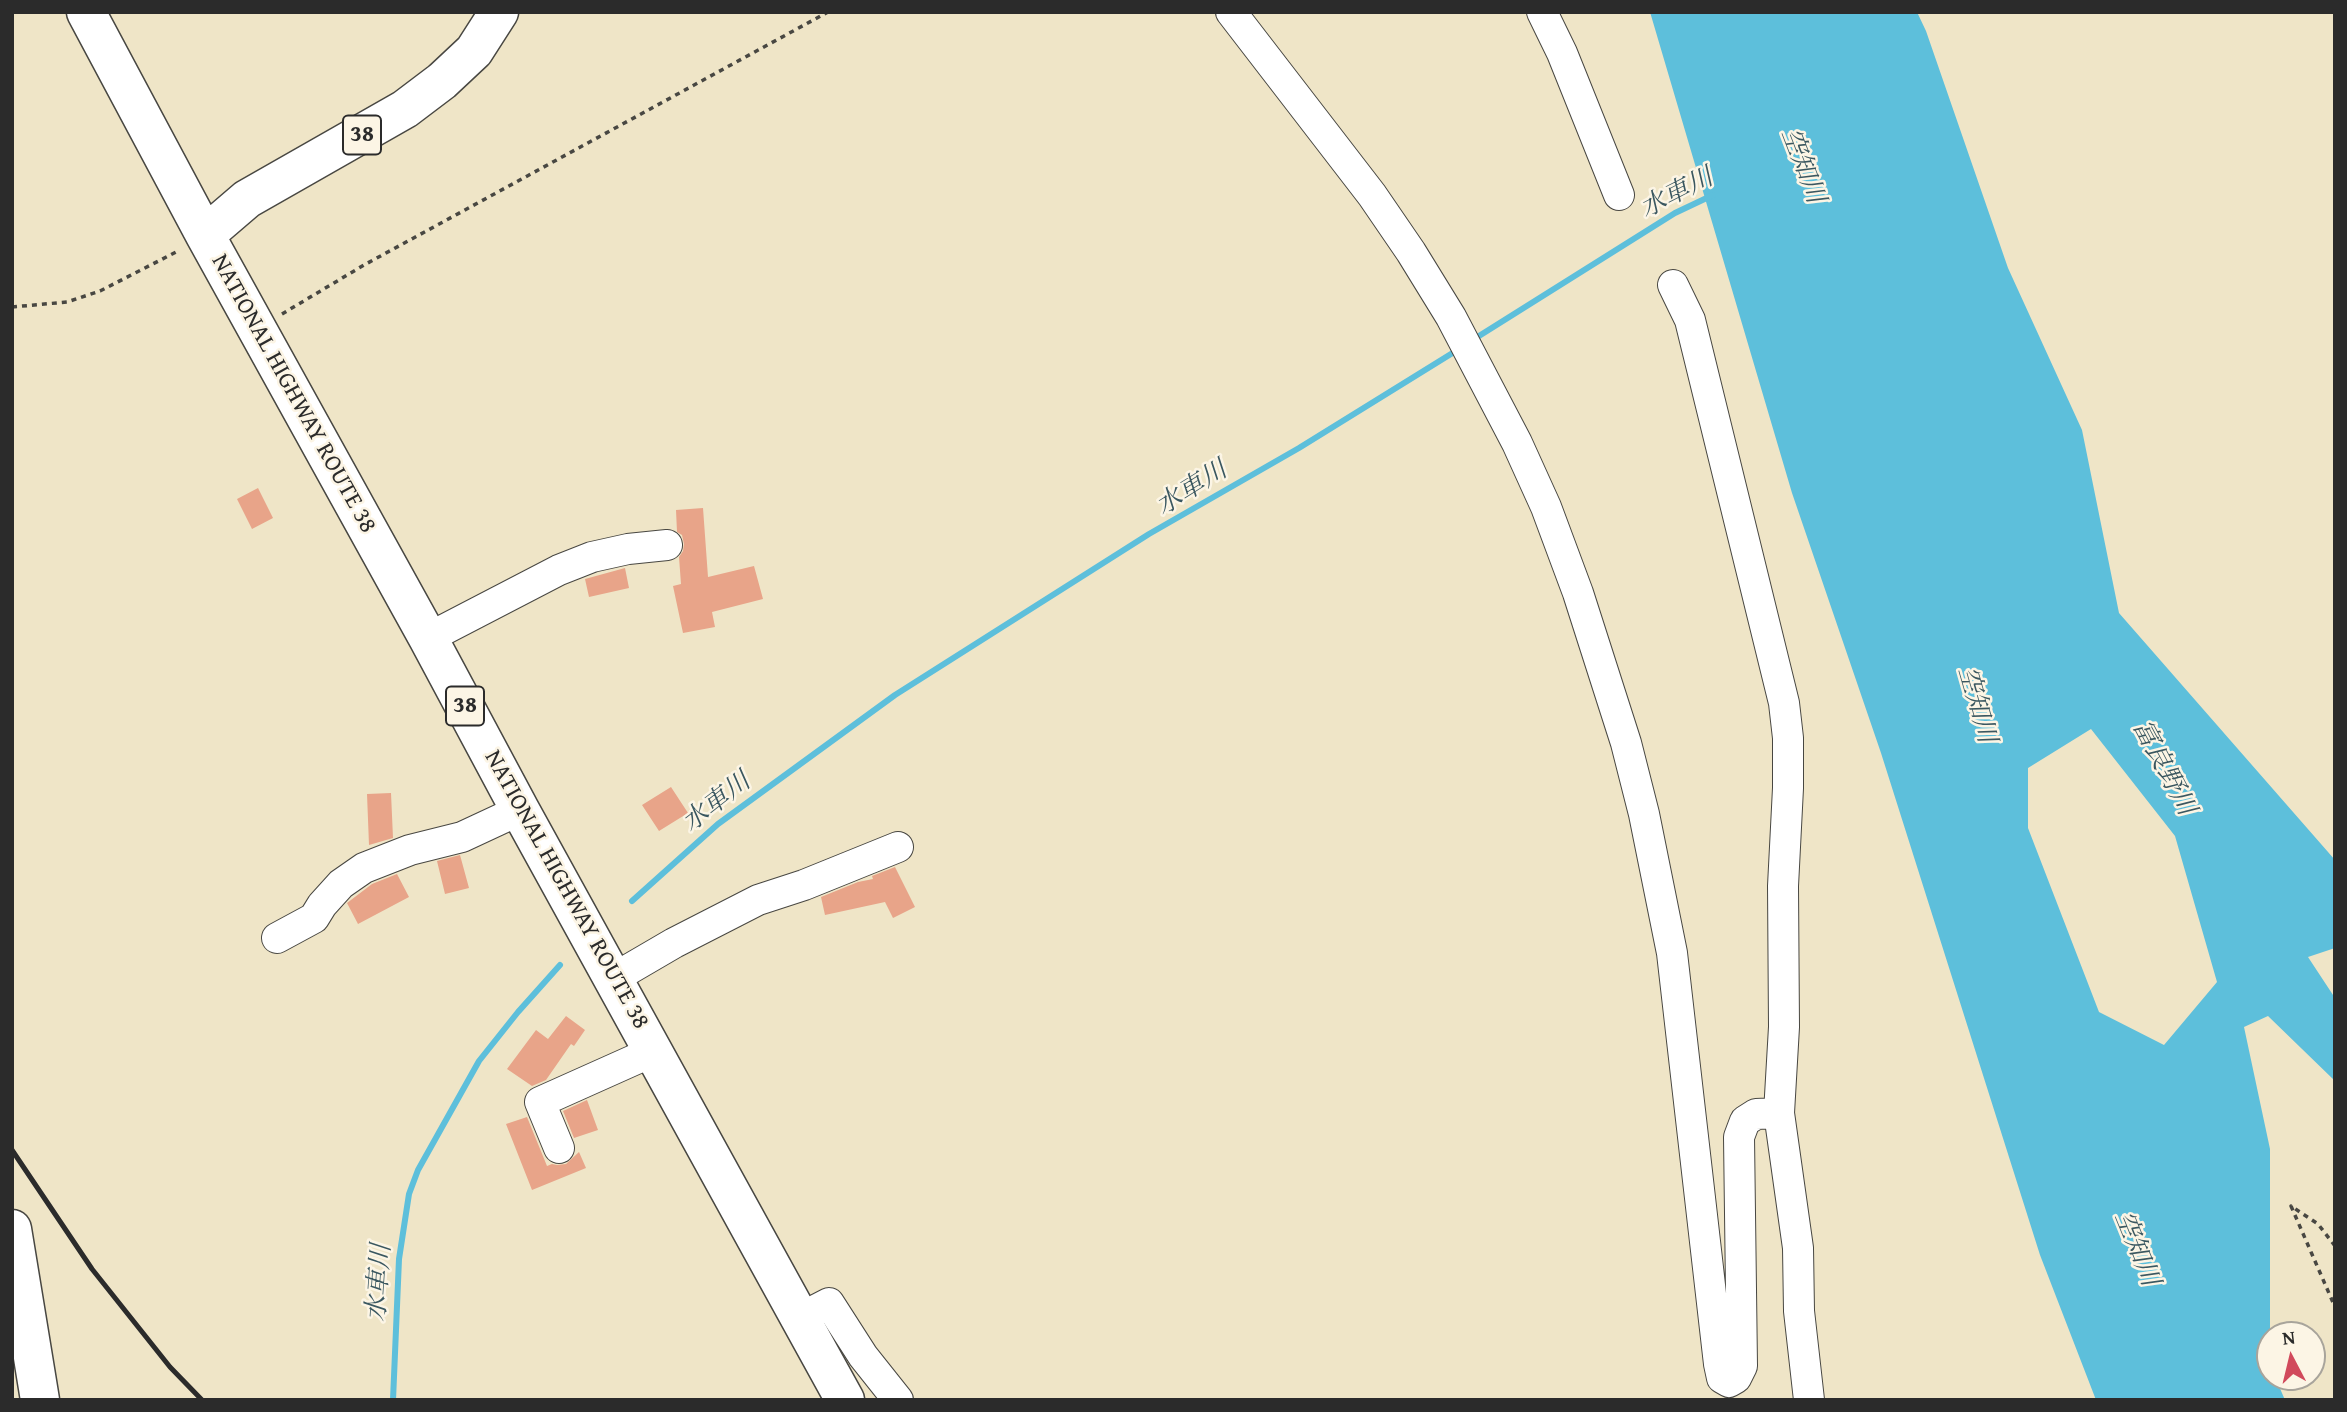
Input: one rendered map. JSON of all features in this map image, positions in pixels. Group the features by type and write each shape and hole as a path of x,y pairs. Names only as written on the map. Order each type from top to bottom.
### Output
{"highway":[{"name":"NATIONAL HIGHWAY ROUTE 38","path":"86,12 205,235 845,1400"},
{"name":"38","path":"205,235 247,199 395,115 443,81 474,51 499,12"},
{"path":"12,1229 40,1400"},
{"path":"12,1370 17,1400"}],"street":[{"path":"1542,12 1562,53 1619,195"},
{"path":"1239,16 1372,195 1451,317 1517,443 1546,507 1578,593 1626,743 1644,814 1672,953 1720,1364 1722,1378 1729,1382 1736,1378 1742,1366 1739,1137 1745,1121 1756,1114 1779,1113"},
{"path":"1673,285 1690,320 1784,702 1788,738 1788,788 1783,886 1784,1027 1779,1113 1798,1248 1799,1311 1809,1400"},
{"path":"428,638 570,565 628,549 667,545"},
{"path":"277,938 314,918 341,884 364,868 410,850 462,837 520,810"},
{"path":"614,978 674,943 758,900 804,885 898,847"},
{"path":"559,1148 540,1102 654,1051"},
{"path":"800,1318 829,1303 863,1356 898,1400"}],"path":[{"path":"256,328 364,265 828,12"},
{"path":"12,307 67,302 100,291 205,235"},
{"path":"2335,1246 2318,1224 2291,1206 2335,1307"},
{"path":"2329,1290 2335,1292"}],"water":[{"path":"1650,12 1917,12 1926,31 2008,268 2082,430 2119,613 2335,860 2335,948 2308,957 2335,998 2335,1081 2268,1016 2244,1027 2270,1149 2270,1321 2256,1321 2256,1391 2281,1391 2285,1400 2096,1400 2040,1255 1881,753 1792,493","holes":["2091,729 2175,836 2217,982 2164,1045 2099,1012 2028,828 2028,768"]}],"building":[{"path":"258,488 273,518 252,529 237,499"},
{"path":"703,508 708,577 754,566 763,599 712,612 715,627 683,633 673,586 681,584 679,557 684,544 682,535 677,532 676,510"},
{"path":"625,568 629,588 589,597 585,579"},
{"path":"671,787 688,813 659,831 642,805"},
{"path":"391,793 393,838 369,845 367,794"},
{"path":"460,855 469,888 445,894 437,861"},
{"path":"895,867 915,907 893,918 885,902 825,915 821,897 873,879 872,876"},
{"path":"397,874 409,897 358,924 347,903 372,884"},
{"path":"566,1016 585,1030 574,1046 571,1044 546,1080 532,1086 507,1069 536,1030 548,1039"},
{"path":"587,1100 598,1130 574,1138 563,1111"},
{"path":"527,1117 547,1166 566,1164 579,1152 586,1168 532,1190 506,1124"}],"waterway":[{"name":"水車川","path":"1471,341 1675,213 1713,195"},
{"name":"水車川","path":"632,901 718,824 895,695 1149,534 1299,448 1459,349"},
{"name":"水車川","path":"393,1400 399,1259 409,1194 418,1170 479,1061 560,965"}],"railway":[{"path":"12,1150 92,1269 170,1367 202,1400"}],"water label":[{"name":"空知川","path":"1802,166"},
{"name":"空知川","path":"1976,705"},
{"name":"富良野川","path":"2163,768"},
{"name":"空知川","path":"2136,1249"}]}
